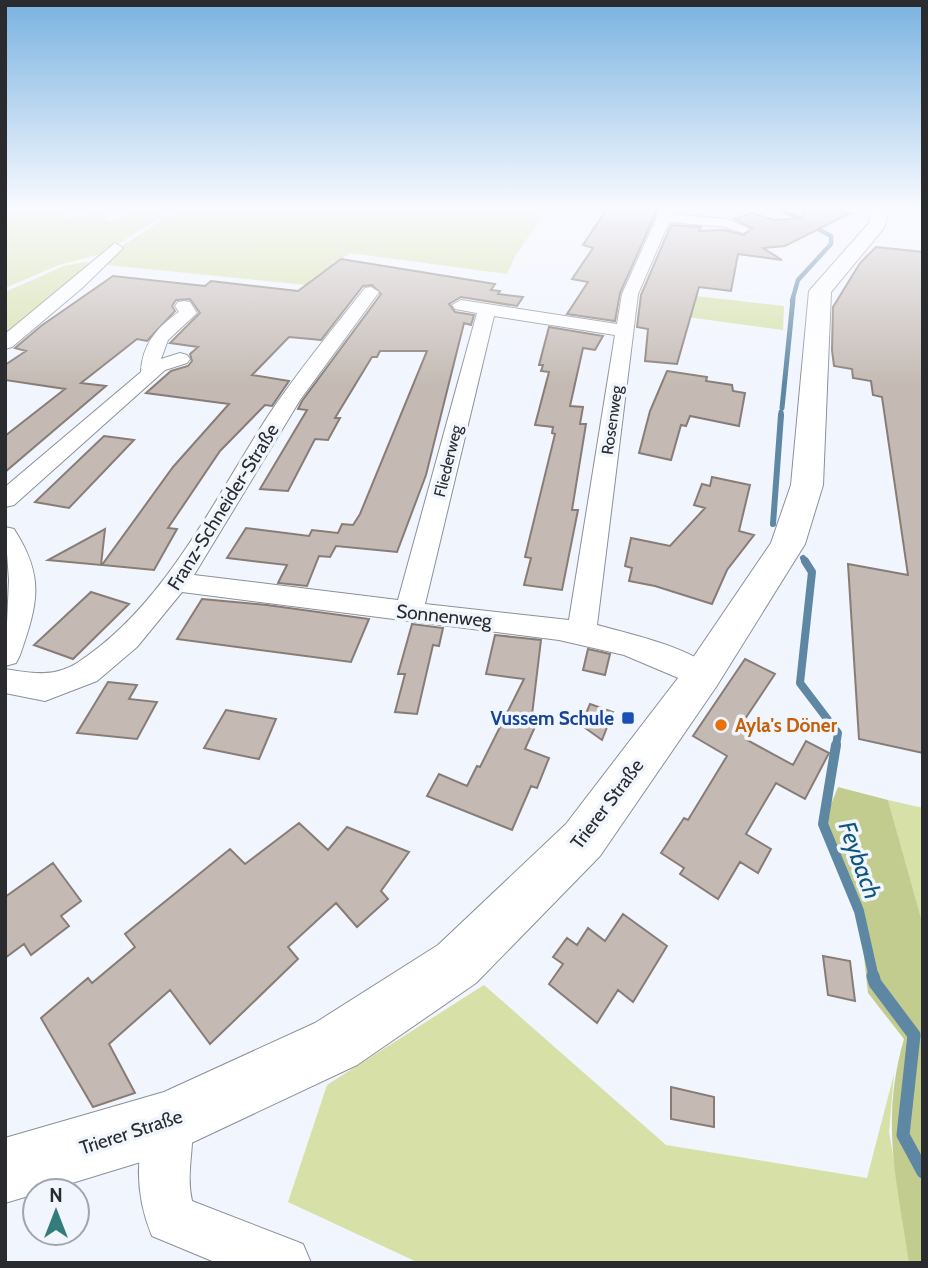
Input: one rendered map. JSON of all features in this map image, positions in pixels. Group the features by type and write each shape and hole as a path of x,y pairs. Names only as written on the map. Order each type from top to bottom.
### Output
{"main road":[{"name":"Trierer Straße","path":"5,1171 170,1122 336,1044 457,964 583,840 702,676 788,544 807,485 820,291 841,267"}],"street":[{"path":"5,343 95,267"},
{"name":"Rosenweg","path":"582,631 630,294 642,267"},
{"name":"Franz-Schneider-Straße","path":"5,681 30,690 71,681 86,673 131,635 178,582 292,397 371,292"},
{"path":"151,374 150,360 157,338 188,313 184,306"},
{"path":"461,306 624,331"},
{"name":"Fliederweg","path":"409,612 487,309"},
{"path":"5,500 158,366 180,359"},
{"path":"5,535 18,553 26,585 5,655"},
{"name":"Sonnenweg","path":"178,582 582,631 643,648 702,676"},
{"path":"170,1122 162,1179 170,1218 284,1263"}],"green space":[{"path":"5,267 54,267 5,288"},
{"path":"61,267 90,267 5,334 5,292"},
{"path":"129,267 331,267 306,285"},
{"path":"456,267 510,267 507,274"},
{"path":"687,295 784,306 783,330 680,316"},
{"path":"838,787 888,800 923,925 923,1263 909,1263 893,1151 893,1097 904,1039 868,993 859,911 823,824"},
{"path":"888,800 923,808 923,925"},
{"path":"484,985 666,1145 867,1178 894,1074 889,1132 912,1263 419,1263 288,1202 327,1085"}],"building":[{"path":"330,267 391,267 495,284 491,290 500,291 498,294 523,297 517,306 461,297 449,304 455,312 474,315 471,325 464,323 426,475 397,552 336,546 330,557 319,556 307,586 278,583 287,565 227,558 246,528 309,536 312,530 338,533 342,524 353,525 360,514 427,351 380,351 377,357 372,357 335,418 340,418 328,440 315,439 288,491 260,489 307,410 298,409 302,401 381,294 372,285 363,286 321,340 289,337 252,375 289,381 272,406 265,405 220,451 168,528 177,529 154,570 102,565 173,467 229,404 146,393 171,371 188,366 192,361 190,354 198,347 170,343 200,313 190,299 176,300 172,306 175,311 147,341 137,339 81,383 106,386 5,472 5,436 65,389 5,380 5,365 26,351 15,348 41,326 113,276 205,286 211,281 298,291"},
{"path":"580,267 632,267 620,293 615,321 567,314 588,282 572,279"},
{"path":"653,267 736,267 731,291 699,287 677,364 645,361 648,329 637,327 641,295"},
{"path":"857,267 923,267 923,753 859,739 848,564 908,575 882,397 873,395 871,381 853,378 852,369 834,366 833,307"},
{"path":"549,327 603,336 595,350 583,348 570,406 583,407 580,424 586,424 572,510 578,510 562,590 524,585 531,558 525,557 555,434 552,433 553,427 535,425 549,372 541,371 543,365 539,365"},
{"path":"667,371 707,377 706,381 732,385 733,391 745,393 739,426 690,416 686,426 681,425 671,460 639,453 650,411"},
{"path":"104,436 134,440 69,508 35,502"},
{"path":"712,477 750,485 739,531 754,535 727,570 712,604 655,586 629,581 632,568 625,566 631,538 670,546 705,508 694,505 702,484 710,486"},
{"path":"105,529 101,565 48,560"},
{"path":"91,592 129,604 73,659 34,645"},
{"path":"202,599 369,619 351,662 177,639"},
{"path":"412,624 443,628 439,646 433,645 417,714 395,712 405,674 398,674"},
{"path":"495,635 541,640 532,715 539,718 525,749 549,758 537,788 531,786 512,830 427,796 439,774 467,786 477,766 480,767 524,679 486,674"},
{"path":"588,649 610,654 605,675 583,670"},
{"path":"745,659 775,674 743,722 755,729 747,740 793,765 806,741 829,753 805,799 776,783 746,834 771,849 758,873 740,862 718,899 680,874 684,868 661,853 684,818 688,820 727,756 693,736"},
{"path":"108,682 137,685 129,699 157,702 137,739 77,733"},
{"path":"590,704 613,712 602,740 581,725"},
{"path":"226,710 276,719 259,759 204,748"},
{"path":"299,823 328,850 347,827 409,852 381,891 388,899 357,927 336,903 288,947 298,959 210,1044 170,990 109,1044 135,1093 93,1107 41,1018 88,978 92,983 135,947 125,934 230,849 245,864"},
{"path":"53,863 81,901 61,916 69,926 31,955 24,944 5,958 5,897"},
{"path":"623,914 667,946 633,1002 618,990 597,1023 549,984 563,964 553,957 567,938 577,945 588,928 605,941"},
{"path":"823,956 850,961 855,1001 828,995"},
{"path":"671,1087 714,1097 714,1127 671,1119"}],"waterway":[{"name":"Feybach","path":"792,301 798,280 810,267"},
{"name":"Feybach","path":"782,408 793,299"},
{"name":"Feybach","path":"773,524 781,415"},
{"name":"Feybach","path":"803,558 806,563"},
{"name":"Feybach","path":"805,561 812,572 800,683 838,733 836,746"},
{"name":"Feybach","path":"836,745 823,824 859,911 874,978"},
{"name":"Feybach","path":"873,976 875,983 914,1035 903,1135 923,1172"}],"place":[{"name":"Vussem Schule","path":"628,718"},
{"name":"Ayla's Döner","path":"721,725"}]}
